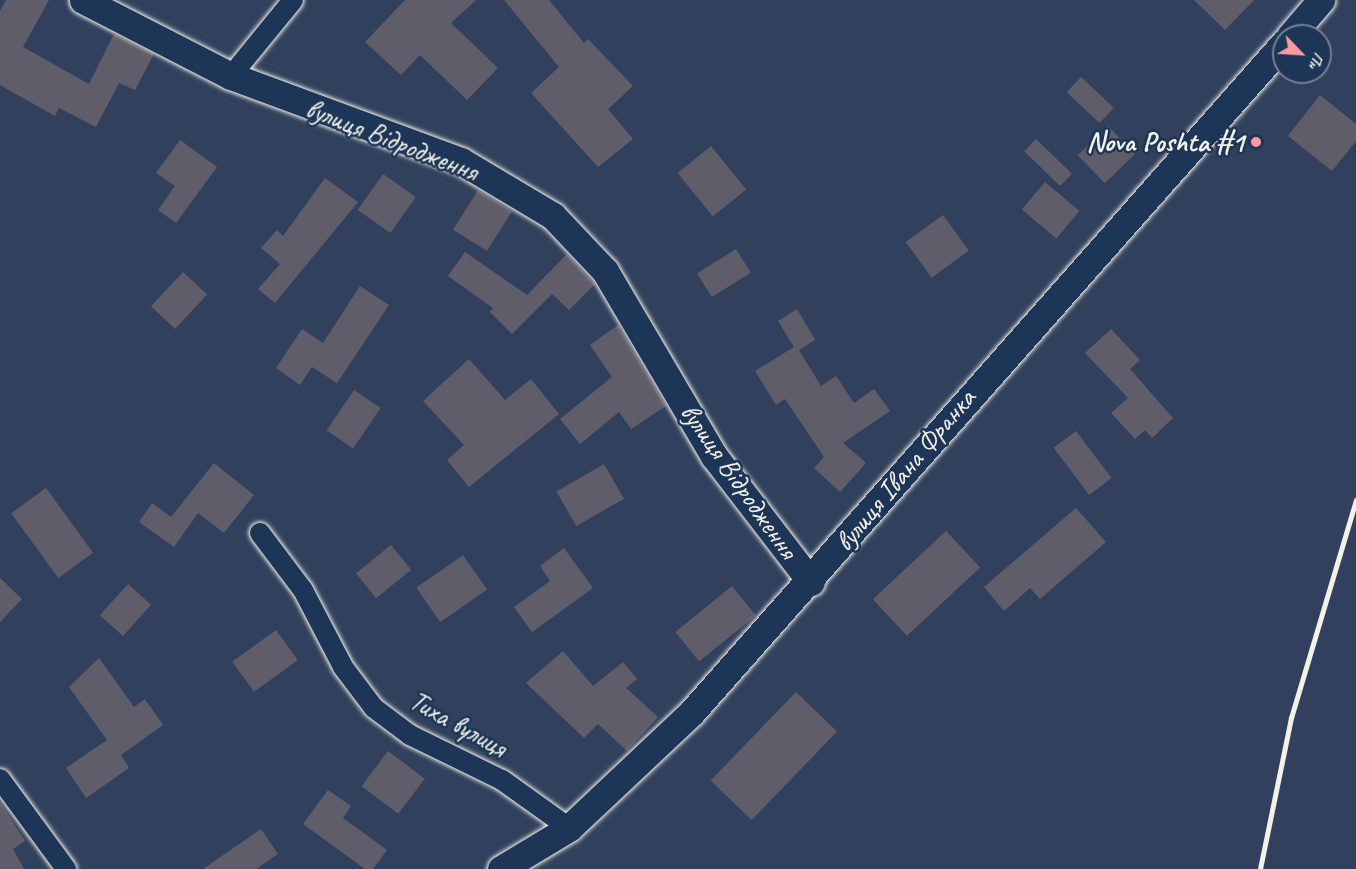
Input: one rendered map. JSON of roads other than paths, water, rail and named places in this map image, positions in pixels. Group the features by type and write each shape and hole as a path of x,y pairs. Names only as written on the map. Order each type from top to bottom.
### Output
{"main road":[{"name":"вулиця Відродження","path":"83,0 231,76 461,161 553,216 605,271 714,456 811,582"},
{"path":"1300,24 1321,0"},
{"name":"вулиця Івана Франка","path":"501,869 568,828 692,712 811,582 919,451 1272,56"}],"street":[{"path":"231,76 293,0"},
{"name":"Тиха вулиця","path":"260,533 303,590 343,667 374,708 411,735 502,780 568,828"},
{"path":"0,780 66,869"}],"railway":[{"path":"1260,869 1291,718 1356,500"}],"place":[{"name":"Nova Poshta #1","path":"1256,142"}]}
